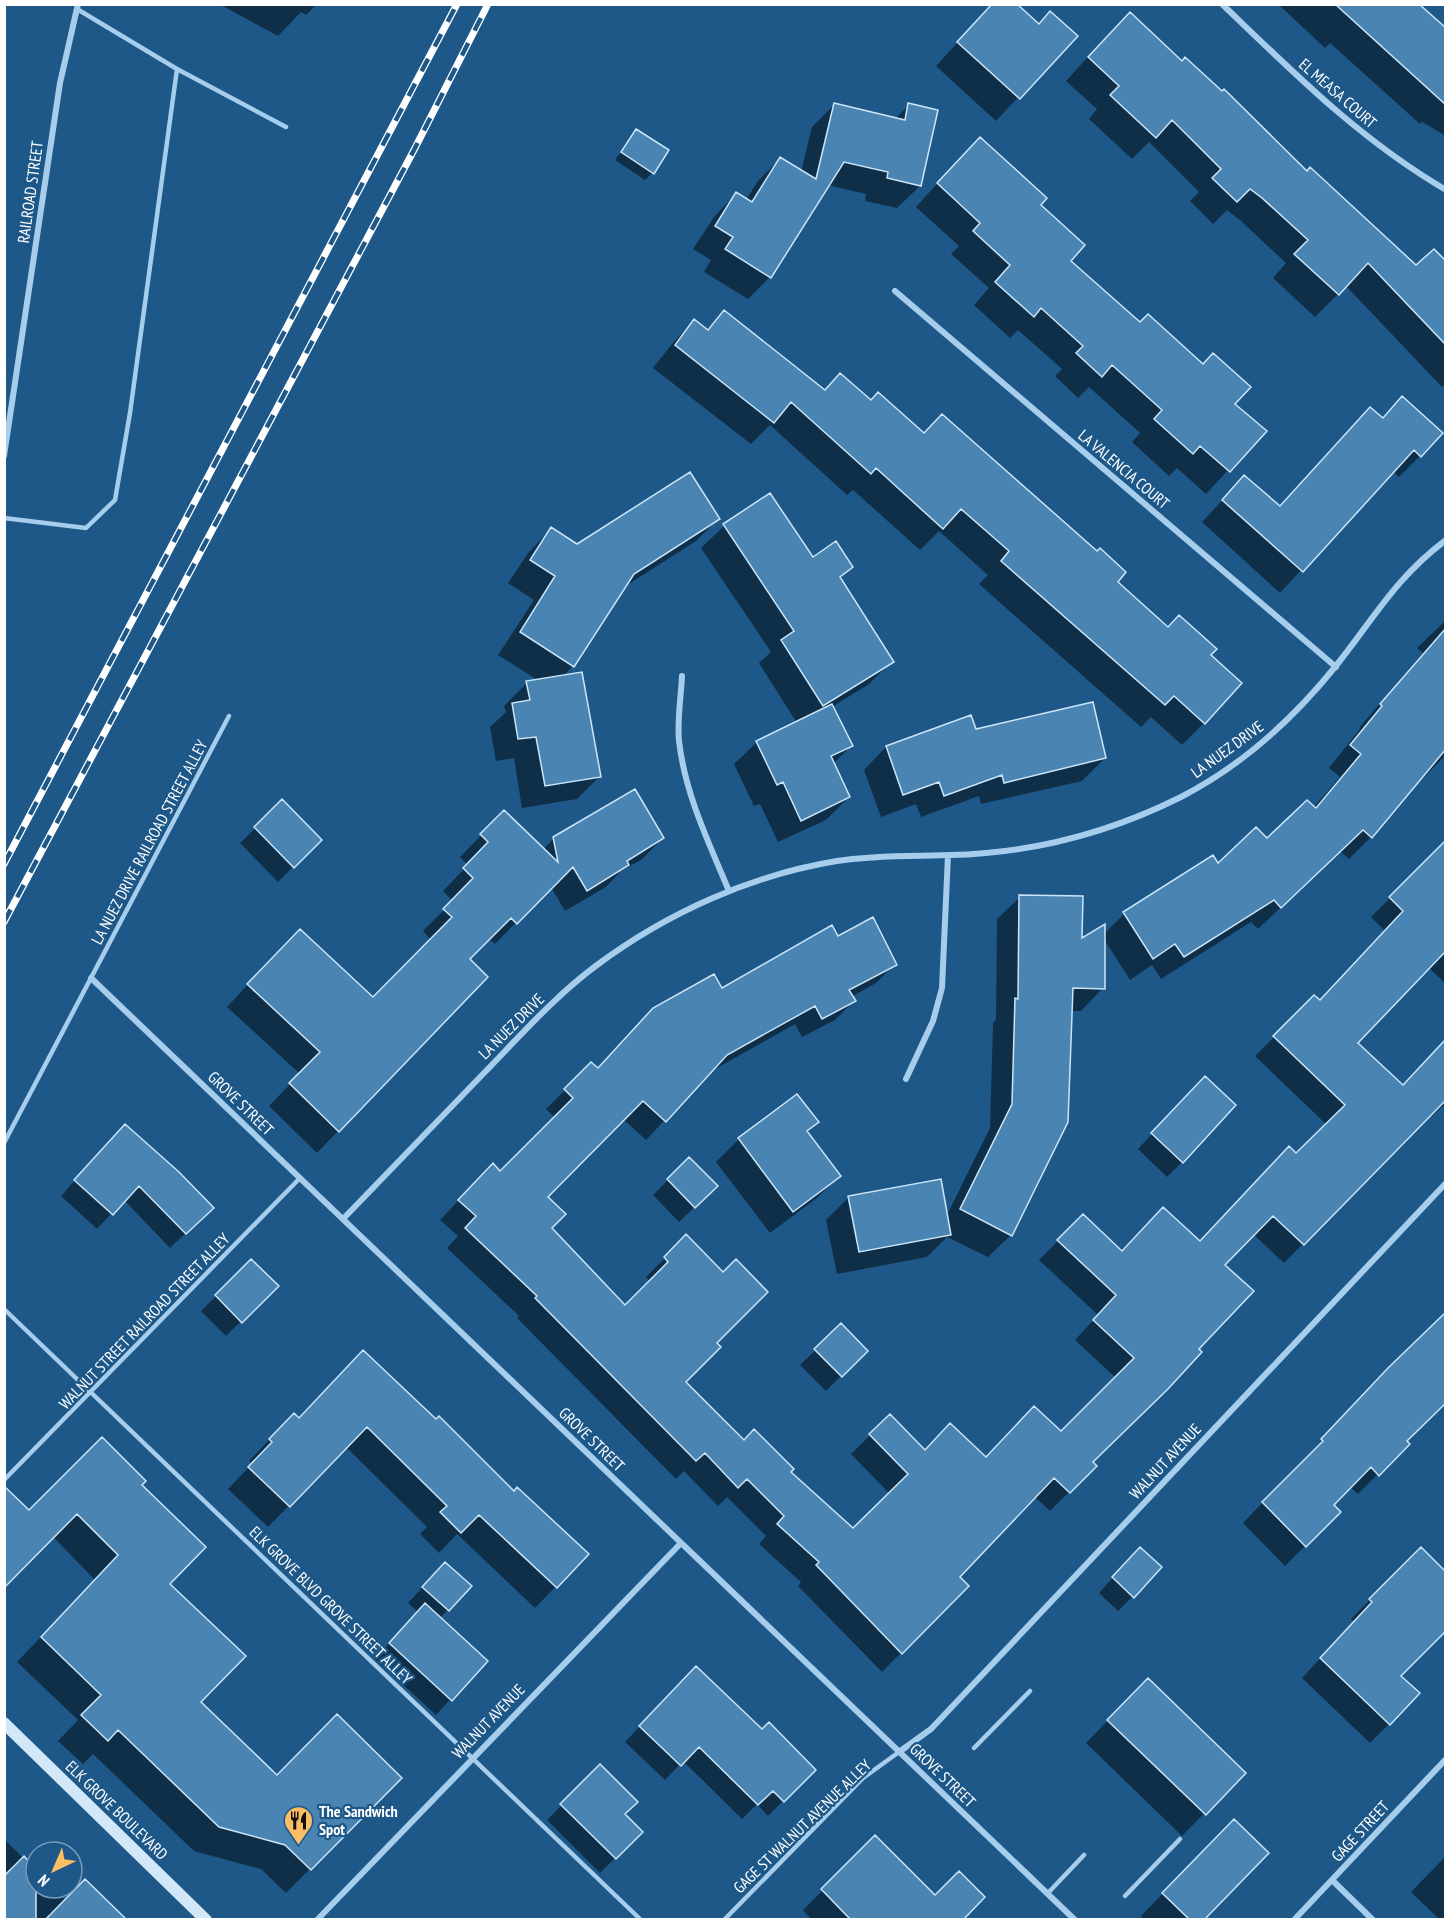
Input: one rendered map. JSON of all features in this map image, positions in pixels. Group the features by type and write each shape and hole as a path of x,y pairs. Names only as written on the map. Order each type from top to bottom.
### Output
{"main road":[{"name":"ELK GROVE BOULEVARD","path":"4,1724 207,1920"}],"street":[{"name":"EL MEASA COURT","path":"1222,4 1344,120 1412,170 1446,190"},
{"name":"RAILROAD STREET","path":"4,456 60,83 77,7"},
{"name":"LA VALENCIA COURT","path":"895,291 1335,667"},
{"name":"LA NUEZ DRIVE","path":"343,1219 533,1022 593,968 657,926 729,891 836,861 1025,849 1066,841 1147,814 1185,795 1255,749 1287,721 1335,667 1403,577 1446,540"},
{"path":"682,676 679,739 685,773 695,807 729,891"},
{"path":"906,1078 933,1021 942,988 948,855"},
{"name":"GROVE STREET","path":"91,978 1075,1920"},
{"name":"WALNUT AVENUE","path":"899,1752 931,1729 1446,1183"},
{"name":"WALNUT AVENUE","path":"317,1920 471,1757 681,1543"},
{"name":"GAGE STREET","path":"1294,1920 1446,1760"},
{"path":"1332,1880 1373,1920"}],"lane":[{"path":"77,7 177,69 286,127"},
{"path":"4,518 86,528 115,500 130,413 177,69"},
{"name":"LA NUEZ DRIVE RAILROAD STREET ALLEY","path":"91,978 229,716"},
{"path":"4,1143 91,978"},
{"name":"WALNUT STREET RAILROAD STREET ALLEY","path":"4,1480 300,1178"},
{"name":"ELK GROVE BLVD GROVE STREET ALLEY","path":"4,1309 641,1920"},
{"path":"974,1748 1029,1691"},
{"name":"GAGE ST WALNUT AVENUE ALLEY","path":"724,1920 864,1778 899,1752"},
{"path":"1125,1896 1180,1839"},
{"path":"1048,1893 1084,1856"}],"building":[{"path":"992,4 1017,4 1039,24 1050,11 1078,36 1020,99 957,42"},
{"path":"1335,4 1419,4 1446,28 1446,105"},
{"path":"1130,12 1182,61 1185,57 1222,91 1224,89 1307,171 1310,167 1416,265 1434,249 1446,261 1446,345 1368,263 1339,295 1294,254 1308,240 1262,198 1250,189 1237,202 1212,178 1221,169 1172,120 1156,138 1110,95 1119,86 1088,57"},
{"path":"834,103 905,120 908,103 938,110 921,186 887,178 888,172 844,162 771,278 725,249 733,237 715,226 736,192 752,202 780,157 816,179"},
{"path":"636,129 669,150 654,174 621,152"},
{"path":"980,137 1047,198 1041,205 1085,245 1071,261 1140,322 1148,314 1203,364 1213,353 1251,387 1235,404 1267,431 1230,472 1200,446 1193,454 1154,419 1162,410 1112,365 1102,377 1076,353 1083,346 1041,308 1034,317 995,282 1010,265 973,231 980,223 937,183"},
{"path":"724,310 825,390 840,373 871,400 878,392 924,433 942,414 1097,551 1100,548 1126,572 1118,582 1168,627 1179,615 1217,649 1211,655 1242,683 1205,724 1174,696 1165,705 1001,561 1009,551 961,509 943,529 876,468 871,474 791,402 774,423 675,345 694,319 708,330"},
{"path":"1402,396 1443,433 1421,457 1414,450 1303,572 1222,500 1244,475 1280,506 1370,407 1383,418"},
{"path":"690,472 720,519 634,574 574,667 520,632 555,576 530,560 551,527 577,544"},
{"path":"770,493 813,557 836,541 853,567 840,577 894,662 823,706 781,640 794,631 723,524"},
{"path":"1446,628 1446,749 1372,838 1363,830 1281,908 1274,900 1184,957 1175,944 1153,959 1123,912 1213,855 1218,863 1256,827 1267,838 1307,800 1316,808 1361,754 1350,745 1382,706 1380,704"},
{"path":"582,672 601,777 545,786 536,737 518,739 512,703 530,700 526,681"},
{"path":"1093,702 1106,758 1004,783 1002,775 944,796 939,782 903,795 886,746 971,715 976,729"},
{"path":"832,704 853,746 831,756 850,797 801,821 783,782 777,785 756,741"},
{"path":"635,789 664,838 627,861 629,865 587,891 573,867 517,924 511,918 470,959 488,977 339,1132 289,1083 320,1052 247,984 300,929 373,997 452,917 443,909 473,878 463,868 488,842 480,834 504,810 558,862 553,837"},
{"path":"282,799 322,840 294,868 254,827"},
{"path":"1446,840 1446,951 1358,1043 1403,1085 1446,1039 1446,1100 1304,1245 1273,1216 1225,1265 1254,1291 1199,1349 1202,1352 1168,1389 1093,1462 1097,1466 1070,1493 1054,1478 960,1577 969,1586 902,1654 816,1565 819,1562 777,1524 784,1516 747,1479 738,1488 705,1453 696,1461 535,1298 537,1296 465,1228 476,1216 458,1200 493,1163 500,1171 573,1098 564,1089 591,1062 598,1068 653,1008 714,974 722,988 832,925 838,936 873,917 897,965 849,990 856,1001 822,1019 815,1006 727,1055 666,1122 643,1101 548,1197 566,1214 552,1228 625,1305 668,1262 664,1257 686,1234 723,1272 736,1259 768,1292 717,1343 721,1347 686,1382 744,1440 754,1429 794,1469 791,1472 853,1528 908,1474 869,1434 890,1414 925,1450 950,1423 986,1457 1034,1406 1061,1431 1134,1358 1093,1320 1116,1295 1057,1240 1083,1214 1122,1251 1163,1207 1200,1241 1289,1146 1296,1153 1345,1105 1273,1036 1314,995 1320,1000 1403,911 1389,897"},
{"path":"1019,895 1083,896 1082,938 1105,924 1105,989 1073,988 1068,1122 1012,1236 960,1209 1012,1104 1015,998 1018,999"},
{"path":"1205,1076 1236,1105 1183,1163 1151,1133"},
{"path":"797,1094 819,1122 807,1131 841,1176 793,1212 738,1138"},
{"path":"125,1124 179,1172 214,1208 186,1234 139,1186 113,1215 74,1180"},
{"path":"689,1157 718,1186 695,1208 667,1179"},
{"path":"941,1179 951,1235 859,1252 848,1196"},
{"path":"251,1259 279,1286 242,1323 215,1295"},
{"path":"1446,1312 1446,1403 1407,1441 1410,1444 1379,1476 1371,1467 1334,1505 1341,1512 1306,1547 1262,1502 1323,1441 1321,1439 1388,1368"},
{"path":"841,1323 868,1351 842,1377 814,1349"},
{"path":"363,1350 436,1419 439,1416 514,1491 517,1487 589,1554 557,1588 479,1515 461,1533 440,1512 447,1506 367,1427 290,1507 248,1467 272,1442 269,1439 294,1413 299,1418"},
{"path":"102,1437 146,1481 142,1485 206,1547 170,1584 246,1656 201,1702 277,1775 337,1714 402,1778 311,1870 285,1845 219,1827 118,1730 108,1741 81,1715 101,1695 41,1637 118,1555 77,1514 4,1588 4,1486 29,1510"},
{"path":"1140,1547 1162,1567 1134,1598 1112,1577"},
{"path":"1421,1547 1446,1572 1446,1631 1401,1676 1420,1693 1390,1725 1320,1658 1372,1602 1369,1599"},
{"path":"445,1562 472,1586 449,1611 422,1587"},
{"path":"425,1603 488,1661 452,1701 389,1643"},
{"path":"696,1666 762,1729 769,1722 816,1770 784,1802 773,1791 758,1805 699,1747 681,1766 639,1726"},
{"path":"1148,1678 1246,1773 1206,1815 1107,1720"},
{"path":"600,1764 638,1802 625,1814 643,1832 616,1859 560,1804"},
{"path":"1234,1819 1269,1853 1204,1920 1190,1920 1162,1893"},
{"path":"875,1835 935,1895 959,1871 985,1897 963,1920 851,1920 821,1889"},
{"path":"24,1856 24,1900 36,1900 36,1920 4,1920 4,1876"},
{"path":"84,1880 127,1920 45,1920 65,1900 84,1900"}],"railway":[{"path":"4,864 457,4"},
{"path":"4,922 414,150 488,4"}],"place":[{"name":"The Sandwich Spot","path":"298,1846"}]}
